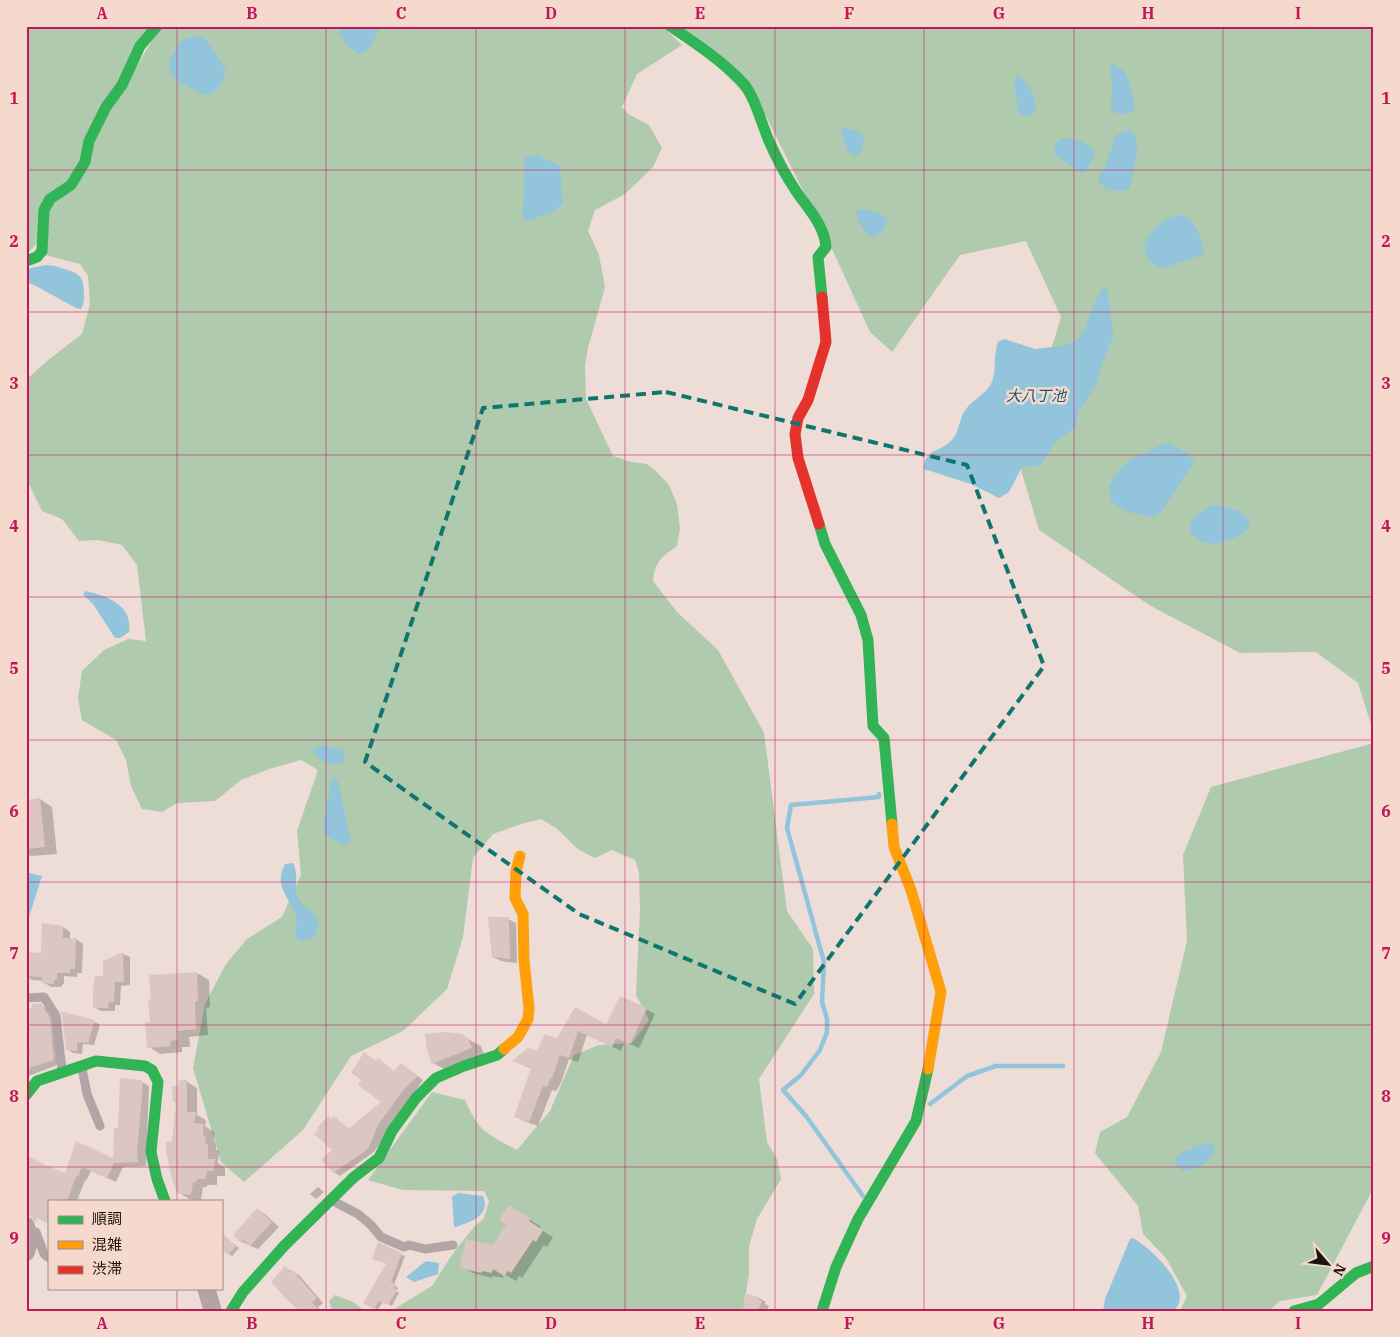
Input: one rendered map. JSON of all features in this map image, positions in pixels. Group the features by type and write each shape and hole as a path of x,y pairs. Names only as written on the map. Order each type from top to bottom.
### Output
{"street":[{"path":"26,261 37,257 42,252 44,210 50,198 71,185 85,162 89,141 106,107 122,85 140,46 156,26"},
{"path":"670,26 712,55 744,83 760,115 769,141 796,191 813,213 825,237 826,246 818,257 826,342 808,400 798,418 795,434 798,458 826,544 861,615 868,640 873,726 884,738 894,847 913,898 941,992 931,1056 916,1120 858,1219 836,1267 822,1311"},
{"path":"232,1311 249,1286 284,1246 354,1177 379,1158 392,1131 416,1098 436,1078 497,1055 518,1037 528,1019 529,1008 524,960 523,914 515,898 516,871 520,856"},
{"path":"26,1095 37,1081 81,1065 96,1062 145,1066 152,1070 158,1082 151,1152 157,1179 165,1200"},
{"path":"26,1252 29,1242 27,1228"},
{"path":"1294,1311 1319,1304 1356,1273 1374,1266"},
{"path":"207,1290 213,1311"}],"lane":[{"path":"26,998 44,997 56,1016 62,1072"},
{"path":"81,1065 87,1094 100,1126"},
{"path":"330,1200 358,1214 382,1237 404,1247 408,1245 425,1249 453,1245"},
{"path":"27,1228 36,1232 44,1254 48,1257"}],"highlighted area":[{"path":"666,392 967,465 1044,666 795,1004 579,914 365,762 483,408"}],"green space":[{"path":"26,26 151,26 38,242 26,255"},
{"path":"161,26 662,26 682,45 637,74 622,107 628,114 649,125 662,148 653,167 625,194 595,210 588,231 599,255 605,287 588,348 585,366 586,399 613,456 631,462 647,464 669,485 677,504 680,529 677,546 657,564 653,581 677,612 718,650 764,733 787,911 813,949 814,994 759,1079 767,1142 777,1159 781,1179 757,1219 749,1246 749,1274 744,1304 747,1311 386,1311 396,1308 432,1286 454,1252 474,1227 484,1218 489,1201 484,1191 403,1190 368,1180 432,1092 465,1100 475,1119 485,1131 517,1150 550,1111 574,1055 599,1045 632,1043 649,1020 636,995 640,910 639,873 635,860 612,850 595,858 579,850 556,828 541,819 493,834 473,858 463,937 447,989 403,1031 351,1056 303,1130 244,1182 221,1162 193,1068 205,1004 226,964 247,939 282,917 301,875 297,831 318,770 301,760 269,769 241,780 215,801 177,803 162,812 142,809 131,786 126,760 116,740 82,720 78,698 82,671 104,650 128,639 146,641 137,565 122,545 98,540 79,541 62,519 42,511 26,478 26,380 82,334 90,304 88,276 80,264 45,255 49,210"},
{"path":"679,26 1374,26 1374,734 1358,683 1316,652 1240,653 1149,605 1039,530 1018,460 1061,317 1026,241 960,255 892,352 870,332 832,249 766,116"},
{"path":"1374,743 1374,1187 1317,1295 1280,1301 1269,1311 1180,1311 1187,1296 1166,1258 1143,1234 1138,1206 1095,1153 1100,1132 1127,1117 1161,1052 1187,941 1183,855 1211,787"},
{"path":"335,1295 353,1302 365,1311 332,1311 329,1301"}],"water":[{"path":"336,26 381,26 369,50 360,54 348,47"},
{"path":"199,36 206,39 226,70 217,90 205,95 177,80 169,69 170,61 183,39"},
{"path":"1112,64 1123,70 1129,83 1134,101 1134,110 1128,113 1119,114 1111,110 1112,82 1110,66"},
{"path":"1018,76 1029,86 1035,101 1036,110 1033,114 1019,114 1014,80"},
{"path":"847,128 862,134 864,140 860,154 855,156 848,152 840,129"},
{"path":"1128,130 1133,133 1137,146 1130,186 1128,190 1110,190 1103,186 1098,179 1105,167 1116,135"},
{"path":"1064,138 1083,142 1093,149 1094,156 1085,172 1082,173 1054,153 1055,143"},
{"path":"536,155 560,166 563,203 556,210 529,221 524,219 523,215 525,157"},
{"path":"861,210 876,212 886,218 888,221 882,232 873,237 864,230 856,212"},
{"path":"1181,215 1194,225 1200,235 1204,252 1202,255 1163,268 1159,267 1149,260 1144,245 1163,221"},
{"path":"46,265 56,266 79,275 84,287 81,309 26,282 26,269"},
{"name":"大八丁池","path":"1105,288 1107,290 1113,330 1112,340 1098,380 1079,410 1075,428 1055,442 1041,465 1022,467 1009,492 999,498 971,484 924,469 930,454 952,440 957,433 966,409 991,384 998,342 1004,339 1035,349 1072,343 1083,333 1092,309 1102,289"},
{"path":"1165,443 1169,443 1189,454 1194,462 1162,511 1154,517 1131,513 1115,505 1111,501 1109,487 1119,469 1130,460"},
{"path":"1214,505 1231,508 1242,513 1249,521 1250,526 1241,534 1225,542 1213,544 1200,540 1190,533 1191,523 1201,512"},
{"path":"86,591 110,599 123,608 129,623 129,632 120,638 115,638 93,604 83,594"},
{"path":"322,745 343,750 345,757 343,763 332,765 319,758 313,752"},
{"path":"334,777 338,781 351,842 343,845 326,836 323,830 331,782"},
{"path":"293,863 296,871 297,895 304,906 313,913 318,922 318,929 314,938 302,941 295,937 296,917 284,892 281,879 285,864"},
{"path":"26,872 42,876 27,923 26,923"},
{"path":"1206,1143 1215,1148 1211,1158 1199,1166 1184,1171 1177,1167 1176,1158 1183,1152"},
{"path":"458,1193 483,1196 485,1203 482,1213 478,1217 454,1227 452,1197"},
{"path":"1133,1238 1150,1250 1175,1281 1179,1292 1179,1302 1174,1311 1103,1311 1105,1299 1130,1239"},
{"path":"426,1261 439,1263 438,1274 414,1282 406,1277"}],"building":[{"path":"40,798 45,847 26,849 26,800"},
{"path":"488,917 509,917 510,959 492,957"},
{"path":"42,923 63,926 63,938 76,938 75,969 70,969 70,973 57,973 57,979 54,981 54,984 42,983 42,977 26,976 26,952 41,953"},
{"path":"123,952 124,982 115,982 114,1002 109,1002 108,1008 93,1008 95,976 103,976 103,961"},
{"path":"197,972 198,1001 195,1001 196,1029 177,1031 178,1040 170,1041 171,1046 147,1048 145,1022 150,1022 148,1001 151,998 149,975"},
{"path":"620,996 647,1008 630,1044 616,1038 612,1047 578,1031 569,1058 560,1055 552,1078 547,1087 543,1086 529,1122 514,1117 531,1068 512,1061 528,1048 537,1051 545,1034 557,1038 575,1007 606,1024"},
{"path":"41,1003 50,1018 54,1060 32,1067 26,1072 26,1056 30,1055 26,1009 32,1008 32,1004"},
{"path":"60,1011 95,1020 88,1043 77,1042 77,1051 66,1050"},
{"path":"445,1032 462,1034 468,1038 472,1048 432,1064 427,1050 425,1034"},
{"path":"364,1052 376,1061 378,1058 394,1071 401,1063 418,1076 404,1089 378,1125 368,1149 333,1173 321,1160 332,1150 314,1134 319,1129 317,1128 328,1116 331,1119 334,1116 348,1129 381,1102 358,1085 361,1080 351,1073"},
{"path":"120,1078 141,1080 143,1085 137,1151 138,1162 114,1163 107,1178 82,1167 78,1177 76,1176 67,1200 48,1200 48,1224 37,1218 36,1222 30,1216 26,1216 26,1155 65,1173 76,1141 113,1158 114,1128 118,1128"},
{"path":"179,1080 187,1080 187,1112 196,1112 194,1123 204,1124 203,1136 206,1136 205,1144 208,1144 208,1159 215,1159 214,1171 207,1171 206,1179 197,1179 196,1182 193,1182 191,1195 177,1193 166,1151 166,1142 172,1141 176,1101 173,1101 172,1086 178,1086"},
{"path":"509,1205 531,1219 529,1221 543,1230 536,1242 533,1240 511,1273 508,1271 504,1276 493,1269 492,1273 482,1271 481,1273 461,1268 466,1239 493,1245 506,1225 499,1220"},
{"path":"257,1208 272,1222 250,1246 243,1240 241,1243 233,1235"},
{"path":"222,1233 236,1246 228,1255 222,1250"},
{"path":"378,1242 402,1253 391,1282 395,1284 394,1288 397,1290 388,1305 379,1301 374,1309 363,1303 386,1264 372,1259"},
{"path":"285,1266 290,1272 292,1270 317,1298 312,1302 320,1311 299,1311 271,1282"},
{"path":"747,1294 759,1297 758,1299 762,1301 758,1311 742,1311"}],"waterway":[{"path":"863,1196 806,1116 783,1090 801,1075 820,1050 827,1032 827,1019 822,1002 824,962 787,828 791,805 879,797 879,794"},
{"path":"930,1104 967,1076 996,1066 1063,1066"}],"traffic: fast":[{"path":"26,261 37,257 42,251 44,210 50,199 71,185 85,162 89,141 106,107 122,85 140,46 157,26"},
{"path":"670,26 725,66 742,82 750,94 781,166 815,217 825,239 826,247 818,257 822,297"},
{"path":"819,524 825,544 861,615 868,640 873,726 884,738 892,824"},
{"path":"231,1311 243,1292 284,1246 354,1177 379,1158 392,1131 416,1098 436,1078 497,1055 504,1049"},
{"path":"26,1095 37,1081 96,1061 145,1066 152,1070 158,1082 151,1152 157,1179 165,1200"},
{"path":"822,1311 836,1267 858,1219 916,1121 928,1069"},
{"path":"1294,1311 1319,1304 1356,1273 1374,1266"}],"traffic: slow":[{"path":"892,824 894,847 911,890 941,992 928,1069"},
{"path":"504,1049 518,1037 528,1019 529,1008 524,960 523,914 515,898 516,871 520,856"}],"traffic: jam":[{"path":"819,524 798,458 795,434 798,418 808,400 826,342 822,297"}]}
